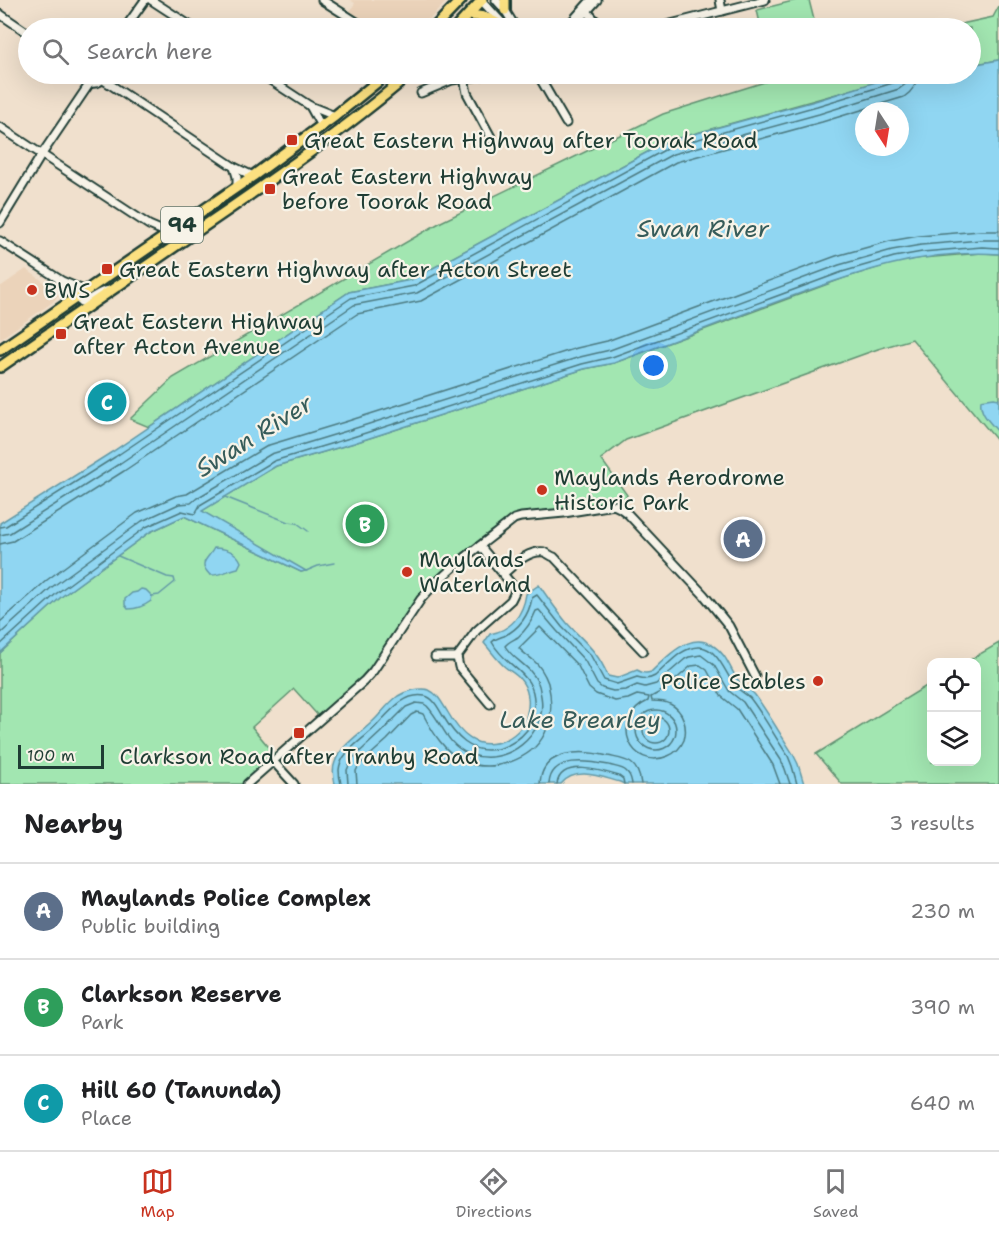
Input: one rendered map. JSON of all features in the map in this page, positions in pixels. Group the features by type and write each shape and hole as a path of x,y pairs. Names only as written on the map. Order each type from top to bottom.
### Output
{"highway":[{"path":"444,18 461,0"},
{"path":"466,18 482,0"},
{"path":"469,15 486,18"},
{"name":"94","path":"0,350 253,176 375,84"},
{"name":"94","path":"0,367 234,206 398,84"}],"street":[{"path":"132,18 145,0"},
{"path":"151,0 179,18"},
{"path":"322,0 350,18"},
{"path":"482,0 498,18"},
{"path":"496,0 505,5"},
{"path":"575,18 591,0"},
{"path":"578,18 584,7 597,0"},
{"path":"720,0 722,10"},
{"path":"692,18 765,0"},
{"path":"584,7 593,18"},
{"path":"0,14 18,26"},
{"path":"0,223 42,154 89,84"},
{"path":"115,84 234,167 253,176"},
{"path":"276,84 310,106 335,116"},
{"path":"421,93 442,84"},
{"path":"465,84 467,93 492,139"},
{"path":"545,84 566,123"},
{"path":"310,106 321,126"},
{"path":"0,126 149,225 170,234"},
{"path":"234,167 237,187"},
{"path":"149,225 155,243"},
{"path":"0,241 62,281 86,291"},
{"path":"62,281 70,293 81,302 102,291 112,290"},
{"path":"247,784 364,681 430,589 514,519 521,517 574,512 614,505 620,508 704,595 729,626 755,676"},
{"path":"480,546 513,586 515,592 511,600 476,631 457,657 459,668 490,704"},
{"path":"503,574 531,554 544,552 554,557 643,651"},
{"path":"435,657 457,657"},
{"path":"273,761 294,784"}],"shaded area":[{"path":"350,0 448,0 431,18 361,18 350,11 355,3"},
{"path":"26,269 58,292 58,296 53,302 0,339 0,287"}],"green space":[{"path":"797,0 809,0 814,18 759,18 757,10"},
{"path":"999,6 999,60 981,63 981,20 993,17"},
{"path":"758,84 872,84 668,141 411,280 349,292 149,427 130,419 173,378 441,222 663,114"},
{"path":"982,253 999,254 999,443 912,339 878,349 626,440 601,459 627,495 620,508 521,516 430,587 373,671 321,719 294,689 252,727 278,758 247,784 0,784 0,653 61,597 150,532 184,516 301,572 305,571 201,511 276,466 584,369 614,363 844,278 896,262"},
{"path":"999,643 999,783 842,784 816,754 927,685 927,766 981,766 981,658 973,658"}],"water":[{"name":"Swan River","path":"999,60 999,254 945,255 866,271 614,363 584,369 276,466 202,511 306,571 301,572 184,516 150,532 61,597 0,653 0,523 112,452 349,292 411,280 668,141 869,84 981,84 981,63"},
{"path":"999,399 999,433 986,418 981,405 981,400"},
{"path":"214,548 237,555 241,562 238,568 210,575 204,564"},
{"name":"Lake Brearley","path":"539,585 567,623 595,653 608,676 617,678 637,670 644,673 651,672 676,649 695,641 714,646 724,656 740,682 755,695 765,709 793,754 804,784 624,784 589,774 581,774 574,775 561,784 335,784 333,767 342,750 394,699 409,691 421,689 432,692 440,699 457,727 477,742 495,743 517,732 526,718 527,691 518,677 502,664 484,643 490,634 504,629 515,620 522,609 526,594"},
{"path":"141,589 146,590 152,596 151,601 140,607 128,609 125,599"}],"waterway":[{"path":"225,497 288,522 297,523 308,531"},
{"path":"118,556 174,578 175,582 159,595 152,596"},
{"path":"306,571 334,563"}],"place":[{"name":"Great Eastern Highway after Toorak Road","path":"292,140"},
{"name":"Great Eastern Highway before Toorak Road","path":"270,189"},
{"name":"Great Eastern Highway after Acton Street","path":"107,269"},
{"name":"BWS","path":"32,290"},
{"name":"Great Eastern Highway after Acton Avenue","path":"61,334"},
{"name":"Hill 60 (Tanunda)","path":"107,402"},
{"name":"Maylands Aerodrome Historic Park","path":"542,490"},
{"name":"Clarkson Reserve","path":"365,524"},
{"name":"Maylands Police Complex","path":"743,539"},
{"name":"Maylands Waterland","path":"407,572"},
{"name":"Police Stables","path":"818,681"},
{"name":"Clarkson Road after Tranby Road","path":"299,733"}]}
